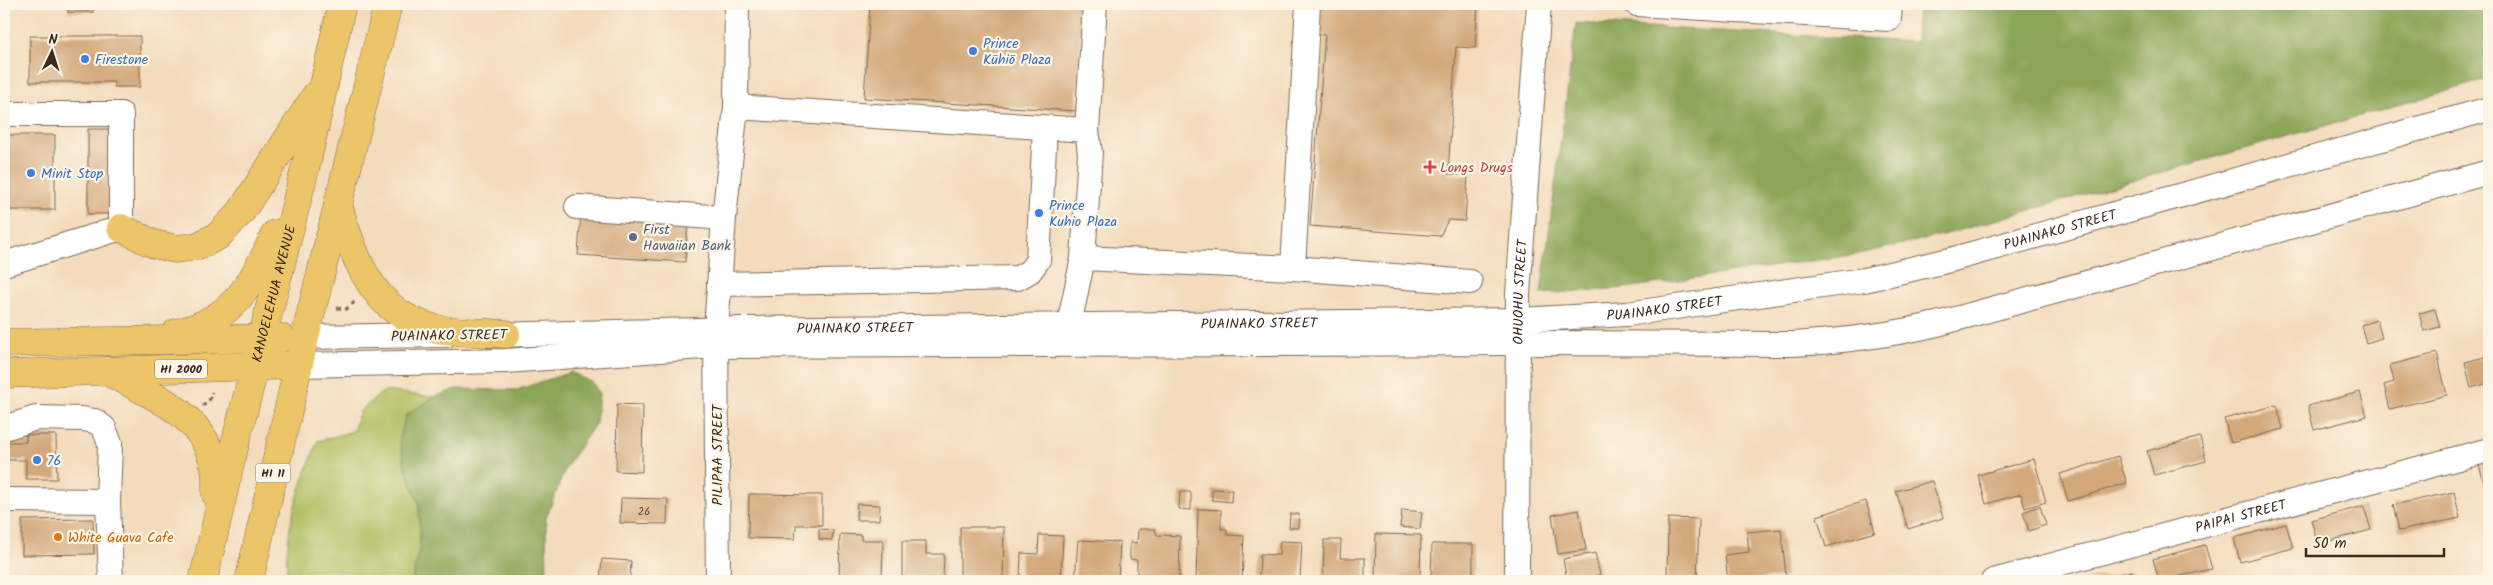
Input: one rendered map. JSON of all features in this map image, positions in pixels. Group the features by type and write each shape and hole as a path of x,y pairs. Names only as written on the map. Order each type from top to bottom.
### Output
{"highway":[{"name":"KANOELEHUA AVENUE","path":"203,581 217,516 307,161 342,4"},
{"name":"HI 11","path":"249,581 304,337 388,4"},
{"path":"121,228 164,248 198,246 218,236 241,212 324,81"},
{"path":"139,341 182,332 212,319 237,300 257,274 307,161"},
{"path":"337,202 347,237 362,274 372,288 392,308 408,318 434,328 506,334"},
{"name":"PUAINAKO STREET","path":"4,343 304,337"},
{"name":"PUAINAKO STREET","path":"4,374 298,365"},
{"path":"107,371 181,412 196,427 208,445 215,466 217,516"}],"street":[{"name":"PILIPAA STREET","path":"718,581 716,338 718,284 736,107 737,4"},
{"path":"1066,335 1083,258 1090,153 1087,130 1095,4"},
{"path":"1293,268 1308,4"},
{"name":"OHUOHU STREET","path":"1517,581 1518,331 1539,4"},
{"path":"1637,4 1889,20 1890,4"},
{"path":"736,107 1087,130"},
{"name":"PUAINAKO STREET","path":"1518,331 1864,280 1950,260 2489,109"},
{"path":"4,114 71,112 121,114 121,228 4,264"},
{"path":"718,284 1018,278 1030,271 1038,260 1045,128"},
{"name":"PUAINAKO STREET","path":"304,337 506,334 716,338 1518,331 1793,344 1898,334 2489,172"},
{"path":"577,207 724,218"},
{"path":"1083,258 1293,268 1470,282"},
{"name":"PUAINAKO STREET","path":"298,365 505,361 716,338"},
{"path":"4,428 36,418 82,419 98,423 109,436 108,502 111,581"},
{"name":"PAIPAI STREET","path":"1993,581 2489,450"},
{"path":"4,500 108,502"}],"path":[{"path":"344,318 346,309 360,298"},
{"path":"337,308 346,309"},
{"path":"198,412 210,398 212,392"}],"green space":[{"path":"1918,4 2489,4 2489,79 1943,235 1859,254 1625,288 1541,294 1576,23 1916,42"},
{"path":"571,372 593,383 599,394 596,423 566,467 546,518 547,581 412,581 420,547 419,504 406,469 399,440 406,415 434,397 456,389 516,390"},
{"path":"384,391 434,397 407,415 406,469 419,504 420,547 412,581 287,581 290,526 299,492 318,441 353,431 360,411"}],"building":[{"path":"68,4 93,4 93,12 68,12"},
{"name":"Prince Kūhiō Plaza","path":"870,4 1083,4 1076,111 864,98"},
{"path":"1313,4 1478,4 1475,48 1456,47 1448,174 1468,175 1465,221 1448,220 1440,236 1310,226 1325,35 1311,34"},
{"name":"Firestone","path":"30,36 140,36 140,87 114,87 114,82 30,82"},
{"path":"88,129 116,129 115,214 88,214"},
{"name":"Minit Stop","path":"8,135 55,135 55,210 8,210"},
{"name":"First Hawaiian Bank","path":"581,212 688,220 685,262 578,255"},
{"path":"2489,306 2489,321 2486,321 2483,307"},
{"path":"2435,309 2440,327 2424,331 2419,313"},
{"path":"2377,320 2382,338 2366,343 2361,325"},
{"path":"2437,353 2447,395 2390,409 2384,385 2394,382 2390,365"},
{"path":"2489,356 2489,383 2471,388 2465,362"},
{"path":"2360,392 2367,416 2314,430 2308,406"},
{"path":"617,404 643,405 642,472 616,471"},
{"path":"2277,405 2283,429 2231,443 2224,419"},
{"path":"26,435 56,435 57,479 26,479 26,460 4,460 4,442 26,442"},
{"path":"2200,437 2206,461 2154,475 2147,451"},
{"path":"2489,454 2489,502 2477,457"},
{"path":"2118,456 2127,483 2068,501 2060,474"},
{"path":"2034,459 2046,502 2025,508 2021,494 1986,504 1978,475"},
{"path":"1932,481 1943,518 1908,529 1896,491"},
{"path":"1212,489 1232,490 1231,502 1212,500"},
{"path":"1180,492 1191,492 1191,510 1179,509"},
{"path":"2454,492 2460,518 2399,531 2393,505"},
{"path":"749,494 822,495 822,525 796,525 795,539 748,538"},
{"path":"621,498 668,499 667,524 620,523"},
{"path":"1866,501 1875,532 1826,547 1817,516"},
{"path":"857,504 880,505 879,520 856,520"},
{"path":"2040,506 2046,525 2029,531 2023,512"},
{"path":"2364,506 2371,530 2318,544 2311,520"},
{"path":"1198,509 1221,510 1221,529 1227,529 1227,535 1244,536 1242,581 1196,581"},
{"path":"1402,510 1422,512 1420,529 1400,527"},
{"path":"1579,510 1586,550 1558,554 1552,515"},
{"path":"1290,514 1299,514 1298,528 1289,528"},
{"path":"1668,518 1699,519 1697,581 1667,581"},
{"name":"White Guava Cafe","path":"93,519 94,554 22,555 22,520"},
{"path":"2286,524 2293,548 2240,562 2234,538"},
{"path":"960,527 1004,527 1003,581 960,581"},
{"path":"819,529 833,530 832,540 819,539"},
{"path":"1138,529 1155,529 1157,535 1180,536 1179,580 1137,579 1137,560 1130,559 1130,542 1137,543"},
{"path":"1781,529 1786,577 1728,581 1725,555 1749,552 1747,532"},
{"path":"840,534 861,535 861,540 883,540 882,581 839,581"},
{"path":"1376,534 1421,535 1420,581 1400,581 1400,577 1375,577"},
{"path":"1039,535 1063,536 1061,581 1020,579 1021,553 1038,554"},
{"path":"1078,540 1120,542 1118,581 1075,581"},
{"path":"1324,540 1341,540 1340,558 1365,558 1365,581 1323,581"},
{"path":"902,541 926,541 926,554 944,554 943,579 902,578"},
{"path":"1280,541 1302,542 1300,579 1259,577 1260,554 1279,555"},
{"path":"1432,544 1473,544 1473,581 1431,581"},
{"path":"2205,545 2212,569 2159,581 2153,559"},
{"path":"1595,553 1600,575 1585,578 1586,581 1567,581 1563,559"},
{"path":"602,559 631,561 630,581 600,581"},
{"path":"2132,571 2135,581 2079,581 2101,575 2104,578"}],"place":[{"name":"Prince Kūhiō Plaza","path":"973,51"},
{"name":"Firestone","path":"85,59"},
{"name":"Longs Drugs","path":"1430,167"},
{"name":"Minit Stop","path":"31,173"},
{"name":"Prince Kuhio Plaza","path":"1039,213"},
{"name":"First Hawaiian Bank","path":"633,237"},
{"name":"76","path":"37,460"},
{"name":"White Guava Cafe","path":"58,537"}]}
